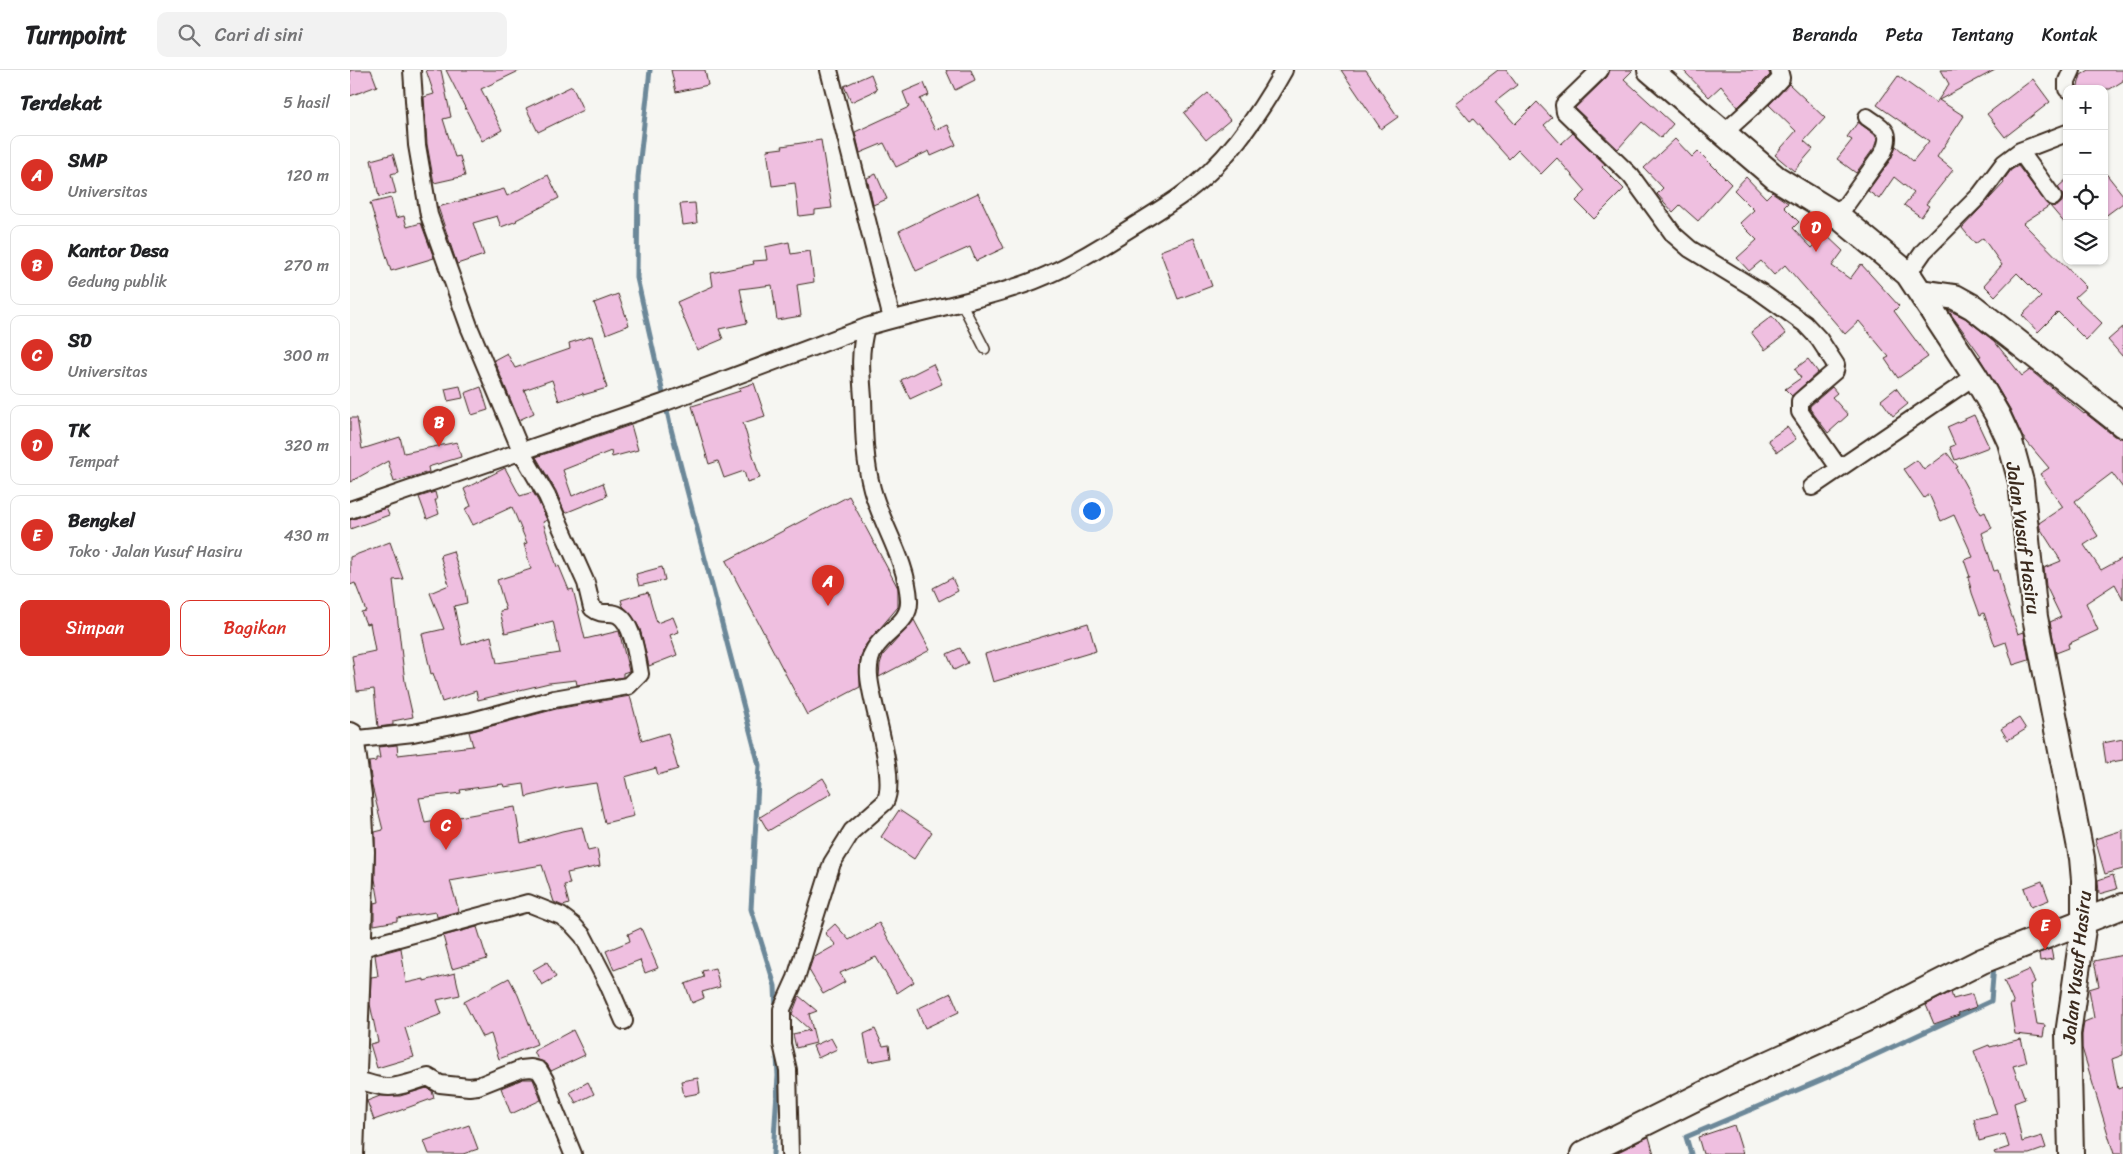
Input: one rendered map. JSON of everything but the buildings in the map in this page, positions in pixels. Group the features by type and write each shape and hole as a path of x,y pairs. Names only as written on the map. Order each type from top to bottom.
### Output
{"main road":[{"name":"Jalan Yusuf Hasiru","path":"1650,70 1776,178 1838,216 1914,283 1975,376 1998,416 2010,442 2021,482 2035,617 2082,858 2084,880 2084,922 2068,1034 2071,1154"},
{"path":"1914,283 1955,297 1973,307 2123,425"},
{"path":"350,739 358,795 356,852 358,949 352,1019 353,1078 350,1154"},
{"path":"1583,1154 1728,1082 1888,1009 1982,962 2123,906"}],"street":[{"path":"350,739 413,733 472,721 554,699 628,686 640,674 634,643 624,620 616,613 600,613 592,608 586,583 547,496 522,453 470,329 429,215 417,145 412,70"},
{"path":"829,70 892,319"},
{"path":"350,510 522,453 663,403 866,327 892,319 962,304 1015,288 1069,264 1107,243 1178,198 1216,165 1238,140 1269,97 1284,70"},
{"path":"1600,70 1564,105 1565,112 1631,176 1674,235 1690,250 1759,291 1789,312 1819,339 1836,365 1835,371 1800,401 1799,407 1800,412 1839,468"},
{"path":"1723,134 1767,94 1781,78 1779,70"},
{"path":"2068,85 2067,81 2072,70"},
{"path":"1838,216 1883,153 1887,144 1888,136 1886,130 1867,117"},
{"path":"1914,283 1924,251 1980,195 2004,163 2020,151 2063,135"},
{"path":"2020,151 2053,197"},
{"path":"790,1154 788,1070 782,1044 782,1010 796,978 832,863 852,831 885,802 888,796 888,775 870,688 868,667 874,647 879,640 901,621 908,609 907,582 872,489 864,443 860,360 861,342 866,327"},
{"path":"1812,487 1975,376"},
{"path":"358,949 528,903 562,916 573,924 583,936 608,984 624,1021"},
{"path":"353,1078 376,1086 391,1088 428,1077 440,1084 469,1087 478,1086 521,1069 531,1068 538,1070 545,1080 573,1154"}],"lane":[{"path":"962,304 985,349"}],"waterway":[{"path":"650,70 638,177 637,278 671,429 759,765 751,909 775,986 776,1010"},
{"path":"1691,1154 1686,1137 1828,1077 1991,1001 1994,964"},
{"path":"773,1154 778,1076 777,1056"}],"place":[{"name":"TK","path":"1816,252"},
{"name":"Kantor Desa","path":"439,447"},
{"name":"SMP","path":"828,606"},
{"name":"SD","path":"446,850"},
{"name":"Bengkel","path":"2045,950"}]}
